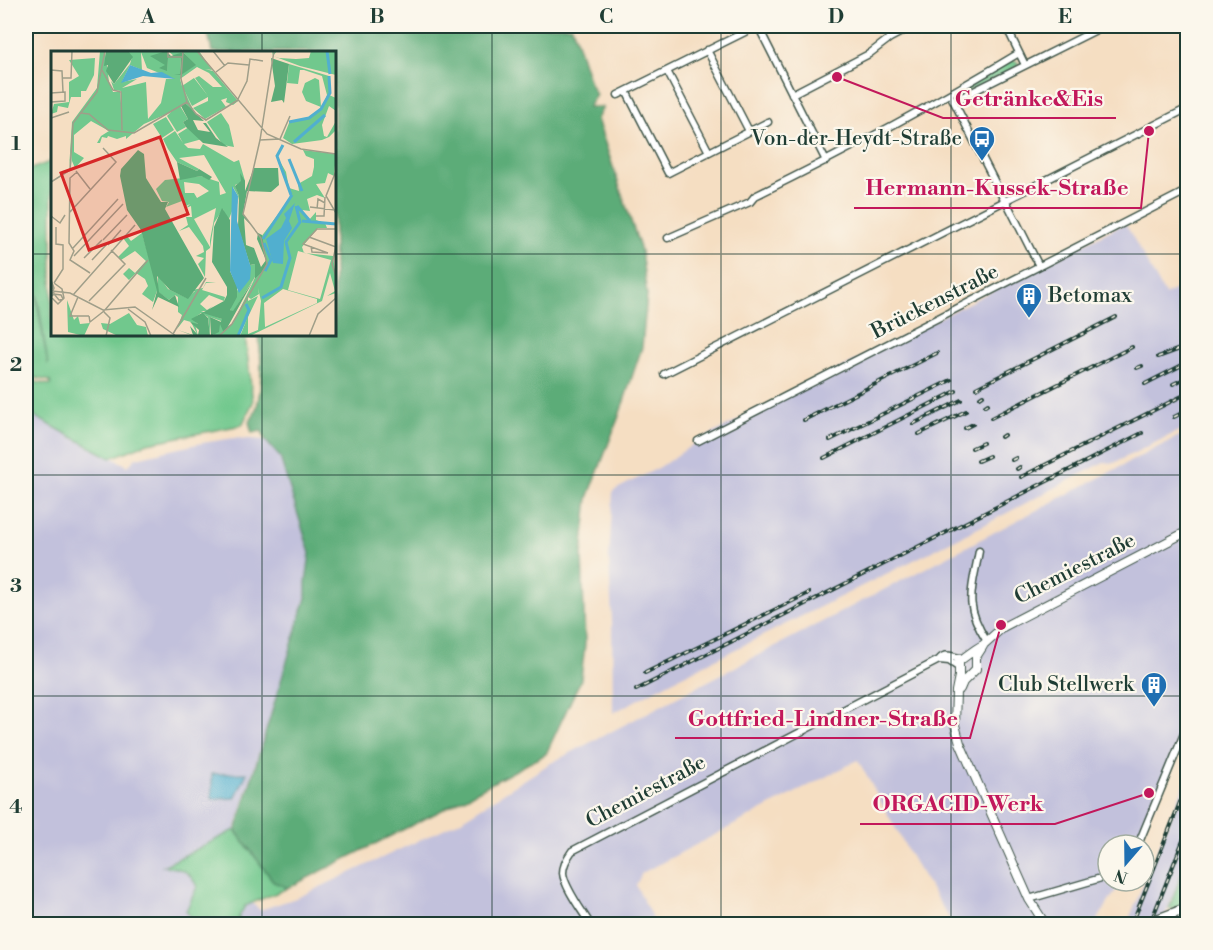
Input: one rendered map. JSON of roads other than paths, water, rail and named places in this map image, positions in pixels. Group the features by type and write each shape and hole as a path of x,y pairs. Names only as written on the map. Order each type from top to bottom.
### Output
{"main road":[{"path":"1173,919 1188,908"},
{"path":"1145,924 1188,916"}],"street":[{"path":"618,95 757,26 826,161"},
{"path":"792,94 869,54 890,38 913,26"},
{"path":"1006,26 1025,65"},
{"path":"668,238 750,202 755,196 952,98 1104,26"},
{"path":"707,50 749,131"},
{"path":"952,98 1020,53"},
{"path":"667,71 709,152"},
{"path":"626,91 668,173 768,122"},
{"path":"952,98 1039,266"},
{"path":"664,374 1188,108"},
{"name":"Brückenstraße","path":"698,441 1188,190"},
{"name":"Chemiestraße","path":"590,924 563,873 566,860 572,851 939,660 940,657 947,655 964,658 1003,627 1188,531"},
{"path":"956,696 963,681 974,671 984,643 974,621 970,602 979,551"},
{"path":"976,663 972,658 964,658 958,669 955,725 960,744 1029,899 1045,924"},
{"path":"939,660 949,661 963,674 969,675"},
{"path":"1143,833 1186,727"},
{"path":"1029,899 1096,879"}],"water":[{"path":"247,773 235,798 212,799 212,774"}],"railway":[{"path":"976,388 1116,317"},
{"path":"1158,357 1188,346"},
{"path":"991,418 1132,347"},
{"path":"804,420 937,353"},
{"path":"1145,384 1188,362"},
{"path":"1137,368 1142,366"},
{"path":"1173,384 1188,377"},
{"path":"830,440 951,380"},
{"path":"824,458 956,391"},
{"path":"1021,477 1188,393"},
{"path":"913,424 961,400"},
{"path":"1174,417 1188,410"},
{"path":"919,434 966,411"},
{"path":"965,428 973,424"},
{"path":"636,690 1142,433"},
{"path":"972,448 983,443"},
{"path":"978,461 989,456"},
{"path":"1012,460 1016,458"},
{"path":"645,673 809,593"},
{"path":"1132,924 1188,782"},
{"path":"1150,924 1188,828"}],"place":[{"name":"Getränke&Eis","path":"837,77"},
{"name":"Hermann-Kussek-Straße","path":"1149,131"},
{"name":"Von-der-Heydt-Straße","path":"982,162"},
{"name":"Betomax","path":"1029,319"},
{"name":"Gottfried-Lindner-Straße","path":"1001,625"},
{"name":"Club Stellwerk","path":"1154,708"},
{"name":"ORGACID-Werk","path":"1149,793"}]}
